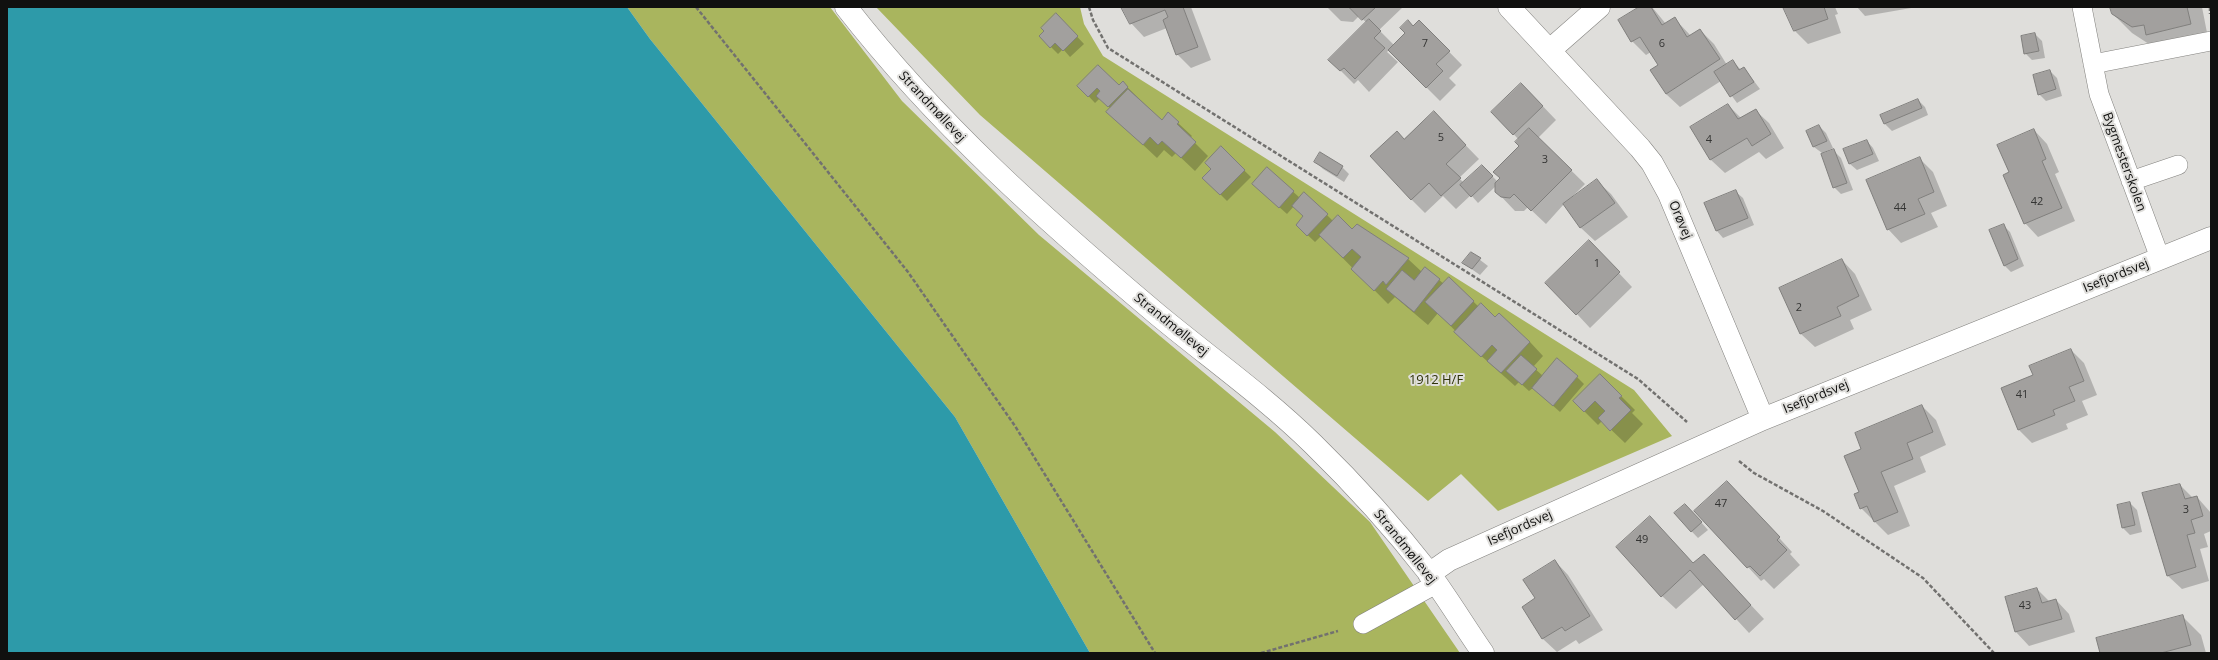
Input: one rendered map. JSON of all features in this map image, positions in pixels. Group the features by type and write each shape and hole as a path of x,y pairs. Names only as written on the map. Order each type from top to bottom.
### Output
{"street":[{"name":"Strandmøllevej","path":"846,7 920,96 986,164 1060,231 1312,442 1360,492 1433,579 1483,653"},
{"name":"Orøvej","path":"1509,7 1652,163 1669,194 1763,418"},
{"path":"1550,50 1599,7"},
{"name":"Isefjordsvej","path":"1433,579 1449,560 1763,418 2211,238"}],"lane":[{"name":"Bygmesterskolen","path":"2082,7 2099,94 2160,258"},
{"path":"2093,64 2211,41"},
{"path":"2131,181 2178,165"},
{"path":"1363,624 1433,579"}],"path":[{"path":"696,7 908,272 1015,426 1155,653"},
{"path":"1089,7 1093,20 1108,48 1638,379 1682,419"},
{"path":"1754,473 1823,511 1923,578 1994,653"},
{"path":"1262,653 1363,624"}],"green space":[{"path":"627,7 830,7 902,101 1039,235 1275,432 1370,522 1460,653 1090,653 955,417 650,39"},
{"name":"1912 H/F","path":"876,7 1080,7 1084,24 1103,56 1634,390 1672,436 1498,511 1461,474 1428,501 980,115"}],"water":[{"path":"7,7 627,7 650,39 955,417 1090,653 7,653"}],"building":[{"path":"1121,7 1183,7 1198,47 1176,55 1163,20 1168,17 1165,10 1130,24"},
{"path":"1349,7 1376,7 1362,20"},
{"path":"1639,7 1651,7 1662,25 1675,17 1687,37 1700,29 1720,59 1666,94 1650,70 1658,65 1640,37 1631,42 1618,20"},
{"path":"1783,7 1824,7 1828,19 1794,31"},
{"path":"2110,7 2187,7 2191,24 2146,35 2144,25 2132,27 2112,14"},
{"path":"1056,13 1078,36 1063,51 1055,43 1050,48 1039,36 1044,31 1041,28"},
{"path":"1369,19 1381,31 1374,38 1385,48 1355,79 1344,68 1340,71 1328,60"},
{"path":"1408,20 1413,26 1419,20 1450,51 1436,64 1443,71 1426,88 1388,50 1405,33 1400,28"},
{"path":"2035,33 2039,51 2024,54 2021,36"},
{"path":"1733,60 1739,70 1744,67 1754,82 1730,97 1714,72"},
{"path":"1098,65 1119,85 1123,81 1128,87 1108,107 1096,96 1100,91 1097,88 1088,97 1077,86"},
{"path":"2050,70 2056,89 2038,95 2033,75"},
{"path":"1521,83 1543,106 1513,135 1491,112"},
{"path":"1128,89 1162,120 1168,112 1179,122 1177,124 1196,142 1181,158 1162,141 1158,145 1150,137 1143,145 1106,112"},
{"path":"1918,99 1922,108 1884,124 1880,115"},
{"path":"1728,104 1738,119 1756,109 1771,134 1752,146 1747,138 1710,160 1690,127"},
{"path":"1434,111 1466,145 1446,164 1461,178 1441,196 1429,183 1411,200 1370,156 1397,131 1404,139"},
{"path":"1819,125 1827,141 1813,147 1806,131"},
{"path":"1529,128 1572,170 1531,211 1514,194 1510,198 1501,197 1495,192 1495,183 1500,178 1493,172 1519,146 1515,142"},
{"path":"2034,129 2046,159 2042,161 2062,208 2024,224 2003,175 2009,172 1997,145"},
{"path":"1867,140 1873,154 1849,164 1843,149"},
{"path":"1221,146 1245,170 1220,195 1202,178 1211,169 1205,163"},
{"path":"1834,149 1847,183 1833,188 1821,154"},
{"path":"1320,152 1343,166 1337,176 1314,162"},
{"path":"1920,157 1934,192 1918,199 1925,214 1887,230 1866,180"},
{"path":"1482,165 1493,176 1471,197 1460,185"},
{"path":"1267,167 1294,191 1279,208 1252,184"},
{"path":"1597,179 1615,203 1580,228 1563,204"},
{"path":"1736,190 1748,218 1716,231 1704,203"},
{"path":"1304,192 1328,214 1307,236 1296,225 1303,216 1292,206"},
{"path":"1338,215 1352,229 1357,224 1409,258 1386,285 1383,281 1374,291 1351,269 1361,257 1352,249 1343,258 1319,235"},
{"path":"2004,224 2018,259 2004,266 1989,230"},
{"path":"1589,240 1620,272 1576,315 1545,283"},
{"path":"1471,252 1481,258 1472,269 1462,263"},
{"path":"1842,259 1859,296 1837,307 1841,316 1800,334 1779,288"},
{"path":"1425,267 1440,279 1414,312 1386,289 1402,270 1414,280"},
{"path":"1449,277 1474,301 1451,326 1425,302"},
{"path":"1481,303 1495,317 1499,313 1530,342 1501,373 1487,361 1497,350 1492,345 1481,357 1454,332"},
{"path":"2071,349 2084,381 2069,387 2075,401 2053,410 2055,415 2018,430 2001,388 2033,375 2029,366"},
{"path":"1521,355 1537,369 1522,385 1506,371"},
{"path":"1557,358 1578,376 1553,406 1532,388"},
{"path":"1600,374 1622,396 1619,398 1631,410 1610,431 1598,418 1605,411 1595,401 1584,412 1573,401"},
{"path":"1922,405 1933,432 1907,443 1913,459 1881,472 1898,512 1874,522 1867,506 1860,509 1854,494 1859,492 1844,456 1861,449 1855,433"},
{"path":"1727,481 1780,537 1777,540 1787,550 1760,576 1750,566 1747,568 1694,511"},
{"path":"2180,484 2185,499 2197,496 2203,516 2191,520 2195,533 2187,535 2196,567 2167,576 2142,493"},
{"path":"2130,502 2135,525 2122,528 2117,505"},
{"path":"1685,504 1702,522 1691,532 1674,513"},
{"path":"1650,516 1693,563 1704,554 1751,605 1735,620 1690,570 1661,597 1616,547"},
{"path":"1555,560 1590,616 1565,631 1562,627 1542,639 1522,607 1535,598 1523,580"},
{"path":"2037,588 2042,603 2056,599 2062,619 2015,632 2005,597"},
{"path":"2183,615 2191,645 2161,653 2100,653 2096,638"}]}
